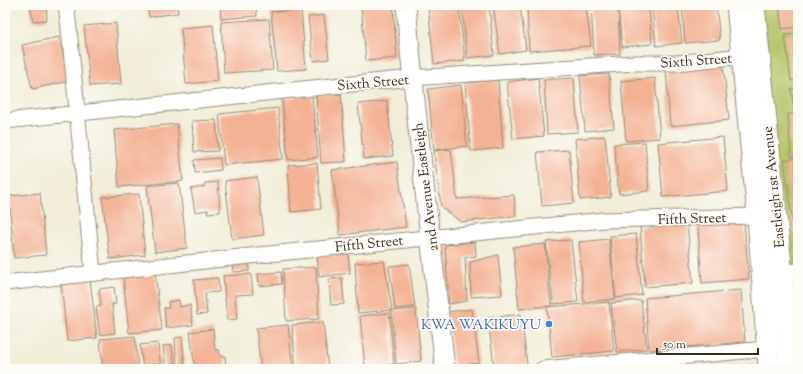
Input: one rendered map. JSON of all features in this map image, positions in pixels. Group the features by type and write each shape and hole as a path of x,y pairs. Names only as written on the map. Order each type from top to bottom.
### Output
{"main road":[{"name":"Eastleigh 1st Avenue","path":"738,5 758,216 768,359"},
{"name":"Eastleigh 1st Avenue","path":"754,5 790,273 790,369"}],"street":[{"path":"66,5 93,273"},
{"name":"2nd Avenue Eastleigh","path":"406,5 412,78 445,369"},
{"name":"Sixth Street","path":"5,121 303,88 412,78 634,63 676,63 742,56"},
{"name":"Fifth Street","path":"5,283 604,220 758,216"},
{"path":"543,369 768,359"}],"green space":[{"path":"755,5 798,5 798,273 782,274"}],"building":[{"path":"30,5 46,5 47,20 33,21"},
{"path":"147,5 177,5 178,13 149,17"},
{"path":"220,5 256,5 257,16 221,19"},
{"path":"361,5 393,5 397,58 366,61"},
{"path":"428,5 459,5 465,61 434,64"},
{"path":"462,5 489,5 494,55 467,58"},
{"path":"493,5 520,5 526,50 500,54"},
{"path":"527,5 586,5 591,46 529,51"},
{"path":"591,5 649,5 652,44 622,47 618,9 620,54 594,55"},
{"path":"652,5 678,5 682,43 656,46"},
{"path":"682,5 716,5 720,40 685,43"},
{"path":"779,5 798,5 798,27 782,29"},
{"path":"301,10 306,69 277,71 271,12"},
{"path":"324,15 329,59 313,61 308,17"},
{"path":"269,19 273,70 224,73 221,22"},
{"path":"116,23 121,84 90,86 84,26"},
{"path":"213,25 218,81 186,84 181,28"},
{"path":"798,34 798,80 791,81 785,35"},
{"path":"59,37 69,81 32,89 22,45"},
{"path":"723,63 729,120 670,126 666,69"},
{"path":"609,74 614,128 585,131 580,76"},
{"path":"538,78 544,136 513,139 507,82"},
{"path":"574,78 578,132 547,134 544,80"},
{"path":"655,78 660,138 626,141 621,81"},
{"path":"498,80 503,148 471,151 465,83"},
{"path":"461,85 467,146 434,150 428,89"},
{"path":"798,88 798,109 794,110 791,89"},
{"path":"341,94 346,162 321,163 316,95"},
{"path":"312,96 318,157 288,160 282,99"},
{"path":"387,101 393,156 364,159 358,104"},
{"path":"278,108 283,159 224,165 219,114"},
{"path":"788,114 798,114 798,156 791,157"},
{"path":"216,120 218,151 194,152 192,121"},
{"path":"177,124 183,181 119,187 114,130"},
{"path":"605,136 611,197 580,200 575,139"},
{"path":"723,137 728,191 663,197 658,143"},
{"path":"645,142 649,191 619,194 614,144"},
{"path":"451,149 457,199 514,195 516,216 461,222 441,207 434,151"},
{"path":"569,150 574,203 542,206 537,152"},
{"path":"220,158 221,170 195,173 194,160"},
{"path":"798,158 798,232 794,233 784,160"},
{"path":"397,162 406,227 340,235 332,170"},
{"path":"317,163 321,209 291,212 288,165"},
{"path":"257,177 264,235 232,239 225,181"},
{"path":"218,182 220,212 207,213 208,210 195,212 191,189 204,187 205,183"},
{"path":"179,183 187,248 155,252 147,186"},
{"path":"40,193 46,255 14,258 9,196"},
{"path":"139,194 145,255 110,259 102,197"},
{"path":"743,212 749,279 702,283 697,216"},
{"path":"687,223 693,283 645,287 640,227"},
{"path":"636,234 642,295 616,298 610,236"},
{"path":"609,239 615,299 584,302 579,242"},
{"path":"571,240 578,302 553,304 546,242"},
{"path":"475,242 476,256 465,258 467,301 449,304 445,245"},
{"path":"545,244 551,306 519,309 513,247"},
{"path":"348,253 350,273 319,277 317,256"},
{"path":"498,255 502,295 471,297 470,262"},
{"path":"384,261 392,310 358,313 355,263"},
{"path":"249,262 249,271 233,272 232,263"},
{"path":"409,264 415,307 395,309 389,266"},
{"path":"316,267 319,319 286,321 283,269"},
{"path":"281,272 282,284 259,286 258,274"},
{"path":"155,273 162,330 129,333 123,276"},
{"path":"251,274 253,294 235,295 237,319 227,320 223,276"},
{"path":"218,278 219,292 205,293 207,314 197,315 194,280"},
{"path":"342,278 344,304 331,305 329,279"},
{"path":"90,279 97,338 67,341 61,282"},
{"path":"114,287 116,304 112,304 115,333 100,335 96,307 101,306 99,289"},
{"path":"741,290 745,342 649,350 645,298"},
{"path":"179,300 180,307 190,305 193,325 166,328 164,308 169,308 168,302"},
{"path":"641,300 647,349 617,352 611,303"},
{"path":"609,302 614,351 552,357 547,307"},
{"path":"416,309 421,361 396,364 391,311"},
{"path":"472,309 479,363 454,366 447,312"},
{"path":"389,313 394,364 365,367 360,316"},
{"path":"521,314 527,364 494,367 488,318"},
{"path":"323,322 328,369 296,369 292,325"},
{"path":"288,325 293,369 261,369 256,328"},
{"path":"213,329 215,350 219,350 220,356 225,356 226,369 195,369 190,332"},
{"path":"135,336 138,369 103,369 100,339"},
{"path":"182,337 185,369 177,369 175,338"},
{"path":"158,343 161,369 143,369 140,345"},
{"path":"172,345 175,369 166,369 163,346"},
{"path":"752,365 753,369 715,369 715,368"}],"place":[{"name":"KWA WAKIKUYU","path":"549,324"}]}
